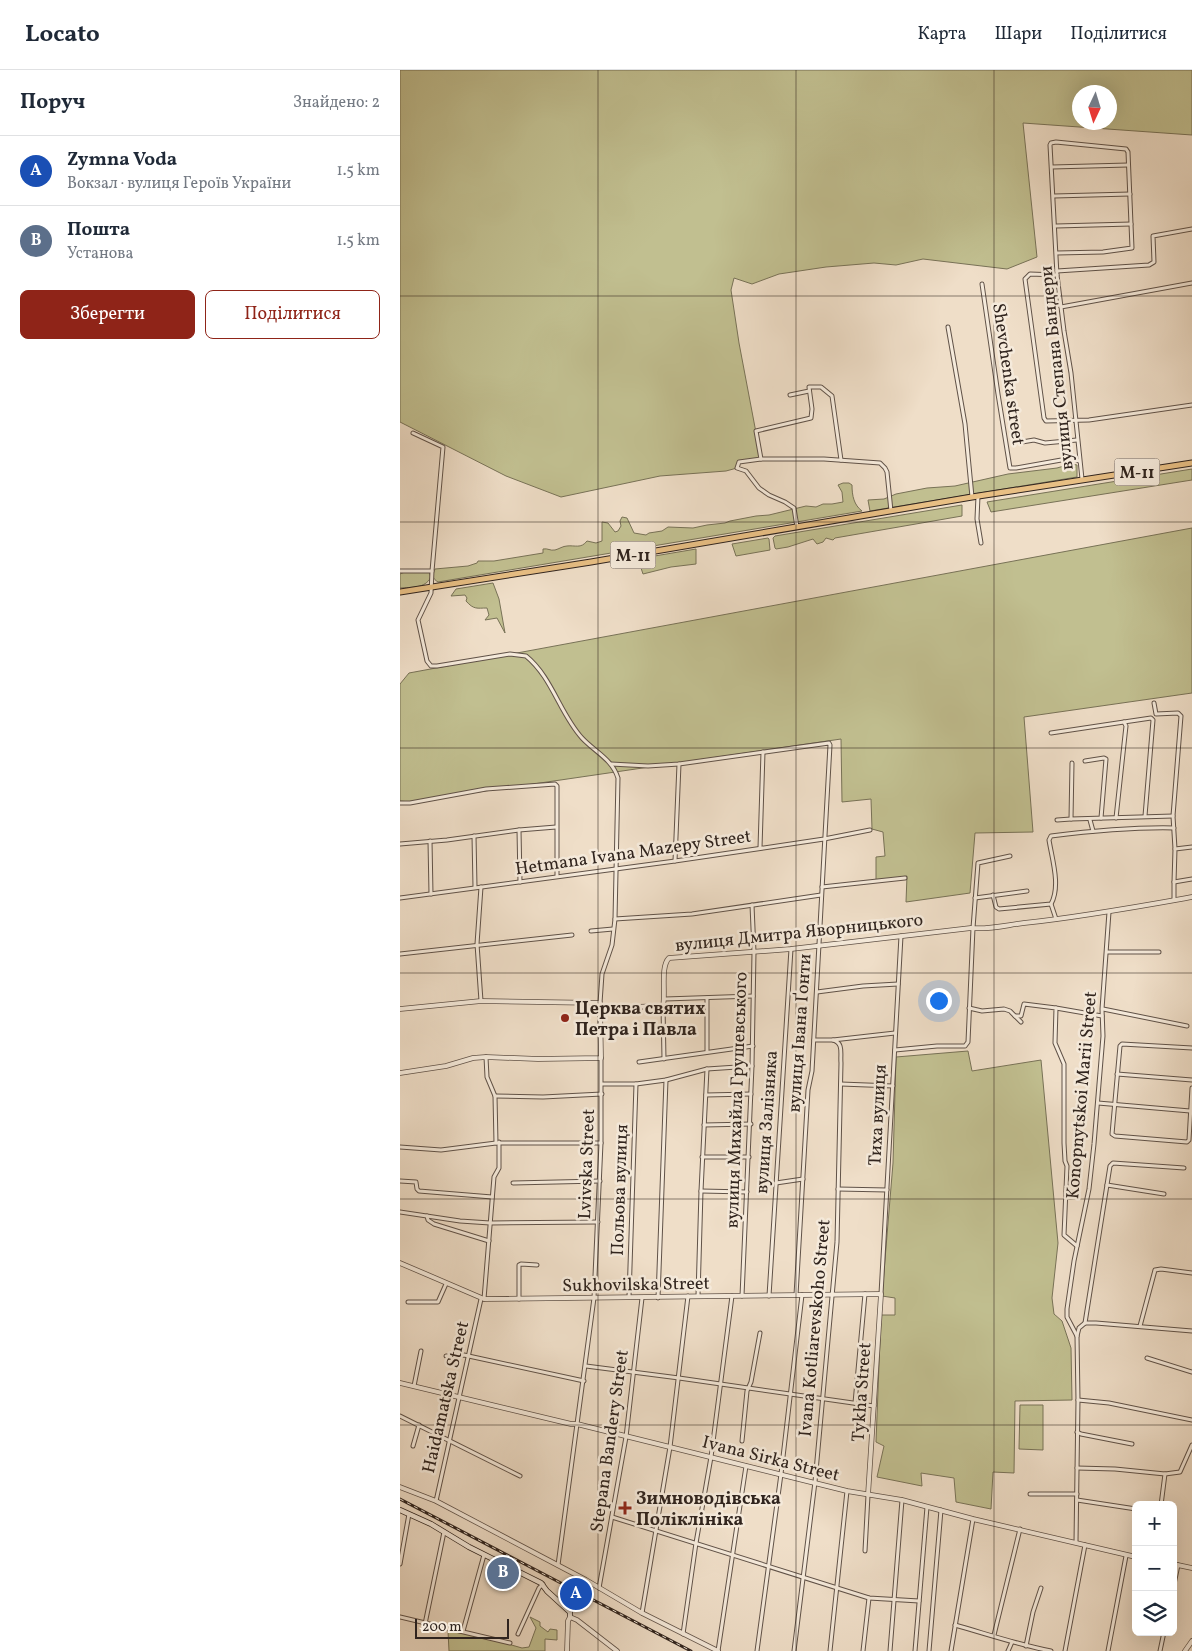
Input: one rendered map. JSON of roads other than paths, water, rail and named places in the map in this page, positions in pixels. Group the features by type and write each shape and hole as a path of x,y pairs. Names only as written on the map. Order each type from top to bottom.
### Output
{"highway":[{"name":"М-11","path":"400,592 1192,463"}],"main road":[{"path":"400,1510 444,1531 484,1555 543,1584 547,1591 570,1612 570,1617"}],"street":[{"name":"вулиця Степана Бандери","path":"1057,253 1131,250 1128,152 1126,148 1056,142 1050,145 1056,226 1057,273 1071,373 1082,480"},
{"path":"1052,167 1128,165"},
{"path":"1054,196 1130,194"},
{"path":"1056,226 1131,224"},
{"path":"1192,229 1153,236 1154,262 1149,266 1030,274 1025,279 1044,418 1048,422 1126,416 1192,405"},
{"path":"1061,307 1192,283"},
{"name":"Shevchenka street","path":"982,284 1010,468 1067,459 1074,459 1079,462"},
{"path":"948,327 965,424 981,543"},
{"path":"761,459 756,431 811,418 812,409 809,391 811,386 821,387 832,396 841,460"},
{"path":"790,395 809,391"},
{"path":"413,432 443,447 432,587 418,620 427,661 431,666 510,654 526,656 539,670 573,727 583,740 611,764 648,766 679,764 763,752 760,848"},
{"path":"1022,442 1034,440 1045,443 1077,440"},
{"path":"798,527 794,508 759,488 746,471 737,468 738,462 761,459 841,460 880,464 885,468 892,511"},
{"path":"400,571 432,571"},
{"path":"1154,703 1156,714 1178,713 1181,716 1173,816 1175,834 1174,900"},
{"path":"1051,733 1151,718 1153,720 1145,816"},
{"path":"1116,818 1126,726 1124,722"},
{"name":"вулиця Івана Ґонти","path":"763,752 829,743 830,745 812,1078 808,1090 796,1295"},
{"path":"1085,761 1106,759 1101,818"},
{"path":"1071,819 1072,763"},
{"name":"Lvivska Street","path":"558,1566 594,1298 602,1094 600,1003 602,974 612,945 617,869 619,786 616,771 611,764"},
{"path":"674,861 679,764"},
{"path":"400,803 410,803 486,789 555,784 558,786 556,827 557,876"},
{"path":"1056,820 1173,816"},
{"path":"1090,819 1093,831"},
{"path":"400,844 556,827"},
{"path":"1050,904 1054,897 1055,887 1049,838 1051,836 1093,831 1174,828"},
{"path":"519,830 520,882"},
{"name":"Hetmana Ivana Mazepy Street","path":"400,898 674,861 824,839 870,830"},
{"path":"474,836 475,888"},
{"path":"430,842 431,894"},
{"path":"1175,848 1192,847"},
{"path":"895,1050 937,1046 965,1046 968,1042 978,863 1010,856"},
{"path":"822,887 867,884 905,878"},
{"path":"1174,882 1192,879"},
{"path":"481,887 477,944 481,1001"},
{"path":"975,898 1027,891"},
{"path":"614,919 692,914 821,895"},
{"path":"993,895 996,907 999,909 1050,904"},
{"name":"вулиця Дмитра Яворницького","path":"665,999 664,972 666,961 669,958 754,952 1056,919 1110,912 1192,897"},
{"path":"1050,904 1056,919"},
{"name":"вулиця Михайла Грушевського","path":"742,1296 753,1046 754,952 752,905"},
{"name":"Konopnytskoi Marii Street","path":"1076,1542 1078,1400 1076,1336 1067,1314 1077,1246 1089,1189 1098,1103 1103,1036 1102,1009 1110,912"},
{"path":"591,931 613,929"},
{"path":"400,954 572,935"},
{"name":"Тиха вулиця","path":"881,1294 901,936"},
{"name":"вулиця Залізняка","path":"769,1296 791,948"},
{"path":"1107,952 1159,952"},
{"path":"817,992 898,984"},
{"path":"664,1059 663,1006 665,999 753,996"},
{"path":"707,998 707,1051"},
{"path":"400,1009 481,1001 600,1003"},
{"path":"1015,1016 1021,1016 1024,1004 1102,1016"},
{"path":"601,1008 663,1006"},
{"path":"970,1008 982,1011 1004,1009 1010,1011 1022,1022"},
{"path":"1056,1008 1054,1044 1064,1064 1064,1143 1067,1166 1064,1236 1077,1246"},
{"path":"1102,1009 1187,1026"},
{"path":"814,1040 833,1040 895,1033"},
{"name":"Ivana Kotliarevskoho Street","path":"794,1651 815,1482 837,1242 841,1084 840,1044 838,1041 833,1040"},
{"path":"1192,1048 1122,1044 1120,1046 1112,1134 1186,1142 1188,1140 1192,1088"},
{"path":"640,1062 753,1046"},
{"path":"400,1073 446,1066 473,1058 486,1057 601,1058"},
{"path":"486,1057 486,1076 495,1096 543,1097 602,1094"},
{"path":"602,1084 636,1084 666,1080 707,1069 752,1066"},
{"path":"698,1296 702,1157 707,1069"},
{"path":"1117,1074 1192,1080"},
{"path":"658,1298 666,1080"},
{"name":"Польова вулиця","path":"629,1298 636,1084"},
{"path":"841,1084 893,1086"},
{"path":"706,1095 751,1094"},
{"name":"Haidamatska Street","path":"436,1501 482,1299 494,1177 499,1168 495,1096"},
{"path":"1098,1103 1190,1111"},
{"path":"704,1125 751,1124"},
{"path":"400,1147 441,1150 498,1142 601,1143"},
{"path":"702,1157 749,1157"},
{"path":"1076,1336 1079,1328 1085,1323 1110,1166 1113,1163 1184,1168"},
{"path":"776,1183 803,1179"},
{"path":"400,1181 416,1182 417,1189 419,1190 492,1197"},
{"path":"512,1183 600,1181"},
{"path":"1107,1186 1164,1194"},
{"path":"838,1189 887,1190"},
{"path":"701,1191 747,1192"},
{"path":"400,1212 460,1221 490,1223 598,1222"},
{"path":"427,1216 428,1220 434,1224 489,1241"},
{"name":"Sukhovilska Street","path":"400,1263 482,1299 881,1294"},
{"path":"518,1300 519,1265 537,1265"},
{"path":"1140,1325 1155,1270 1192,1273"},
{"path":"408,1302 438,1302 446,1284"},
{"path":"855,1403 865,1294"},
{"name":"Tykha Street","path":"864,1551 881,1294"},
{"path":"757,1651 781,1474 802,1295"},
{"path":"642,1613 670,1447 688,1296"},
{"path":"683,1634 711,1457 732,1296"},
{"name":"Stepana Bandery Street","path":"599,1588 626,1437 642,1298"},
{"path":"1085,1323 1140,1325 1192,1331"},
{"path":"742,1441 748,1388 751,1382 760,1333"},
{"path":"414,1386 421,1351"},
{"path":"446,1356 456,1354 469,1356 584,1381"},
{"path":"1147,1358 1192,1372"},
{"path":"586,1366 720,1383 874,1406"},
{"name":"Ivana Sirka Street","path":"400,1383 847,1490 902,1500 1132,1557"},
{"path":"1078,1400 1109,1403 1192,1420"},
{"path":"400,1416 520,1476"},
{"path":"413,1446 419,1426"},
{"path":"1077,1432 1132,1444"},
{"path":"1077,1468 1115,1469 1165,1474 1180,1472 1183,1469 1192,1445"},
{"path":"400,1487 436,1501 642,1613 718,1651 746,1466"},
{"path":"1162,1501 1165,1474"},
{"path":"830,1651 847,1490"},
{"path":"1030,1494 1077,1494"},
{"path":"890,1651 902,1500"},
{"path":"1077,1500 1132,1508"},
{"path":"915,1651 927,1507"},
{"path":"929,1651 941,1510"},
{"path":"400,1564 409,1513"},
{"path":"612,1517 869,1598 919,1601"},
{"path":"951,1651 973,1519"},
{"path":"994,1635 1020,1530"},
{"path":"425,1624 444,1531"},
{"path":"1065,1651 1085,1545"},
{"path":"463,1632 484,1555"},
{"path":"1108,1651 1126,1556"},
{"path":"1177,1565 1192,1568"},
{"path":"518,1634 539,1588 543,1584"},
{"path":"1026,1646 1033,1612 1041,1588"},
{"path":"863,1651 869,1598"},
{"path":"400,1617 510,1642"},
{"path":"567,1651 568,1621 570,1617 616,1651"},
{"path":"955,1625 1026,1646 1052,1651"},
{"path":"1160,1651 1163,1636"},
{"path":"1185,1651 1192,1641"},
{"path":"1008,1651 1012,1642"}],"railway":[{"path":"400,1499 691,1651"}],"place":[{"name":"Церква святих Петра і Павла","path":"565,1018"},
{"name":"Зимноводівська Поліклініка","path":"625,1508"},
{"name":"Пошта","path":"503,1573"},
{"name":"Zymna Voda","path":"576,1594"}]}
